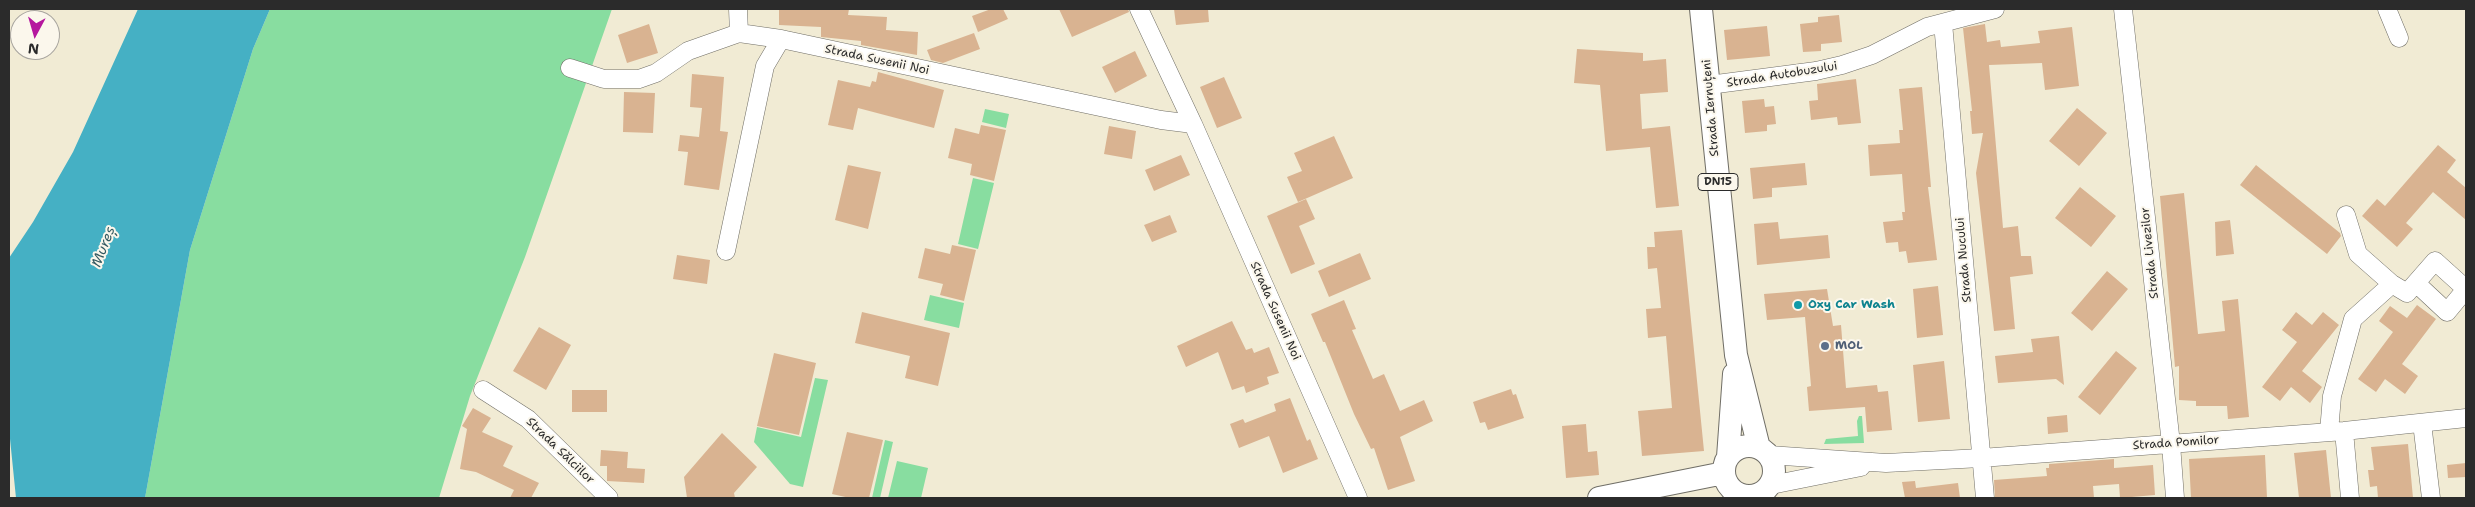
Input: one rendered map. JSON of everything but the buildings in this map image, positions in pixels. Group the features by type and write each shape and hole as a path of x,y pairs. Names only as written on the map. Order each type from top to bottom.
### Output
{"main road":[{"name":"Strada Iernuțeni","path":"1702,9 1736,356 1730,480"},
{"name":"Strada Iernuțeni","path":"1736,356 1764,451"},
{"path":"1730,480 1742,446 1764,451"},
{"name":"DN15","path":"1764,451 1775,470 1766,491"},
{"path":"1598,498 1730,480 1749,497 1766,491"}],"street":[{"path":"738,9 739,33"},
{"name":"Strada Susenii Noi","path":"1139,9 1193,124 1358,498"},
{"name":"Strada Autobuzului","path":"1709,85 1807,73 1842,65 1872,55 1926,27 1995,9"},
{"name":"Strada Livezilor","path":"2123,9 2171,444 2175,498"},
{"path":"2387,9 2398,38"},
{"name":"Strada Nucului","path":"1943,22 1985,498"},
{"name":"Strada Susenii Noi","path":"570,68 604,79 639,79 656,73 688,51 739,33 781,40 1161,120 1193,124"},
{"path":"726,251 765,66 781,40"},
{"path":"2346,215 2358,254 2392,284 2407,293 2417,284 2435,261 2466,289 2447,312 2417,284"},
{"path":"2350,498 2336,431 2332,396 2353,319 2392,284"},
{"name":"Strada Sălciilor","path":"483,390 528,419 609,498"},
{"name":"Strada Pomilor","path":"1764,451 1886,462 1981,458 2336,431 2466,418"},
{"path":"2422,423 2431,498"},
{"name":"Strada Pomilor","path":"1766,491 1886,462"}],"green space":[{"path":"270,9 612,9 525,257 470,396 439,498 145,498 190,250 253,49"},
{"path":"985,109 1009,114 1006,128 982,122"},
{"path":"973,178 994,183 978,249 958,244"},
{"path":"930,295 964,303 959,328 924,320"},
{"path":"815,378 828,380 803,487 790,484 754,442 757,427 801,437"},
{"path":"1859,416 1862,416 1864,443 1824,444 1826,439 1858,436 1857,421"},
{"path":"885,440 893,442 880,498 872,498"},
{"path":"897,461 928,468 921,498 888,498"}],"water":[{"name":"Mureș","path":"138,9 270,9 253,49 190,250 145,498 16,498 9,429 9,258 33,222 73,152"}],"place":[{"name":"Oxy Car Wash","path":"1798,305"},
{"name":"MOL","path":"1825,346"}]}
